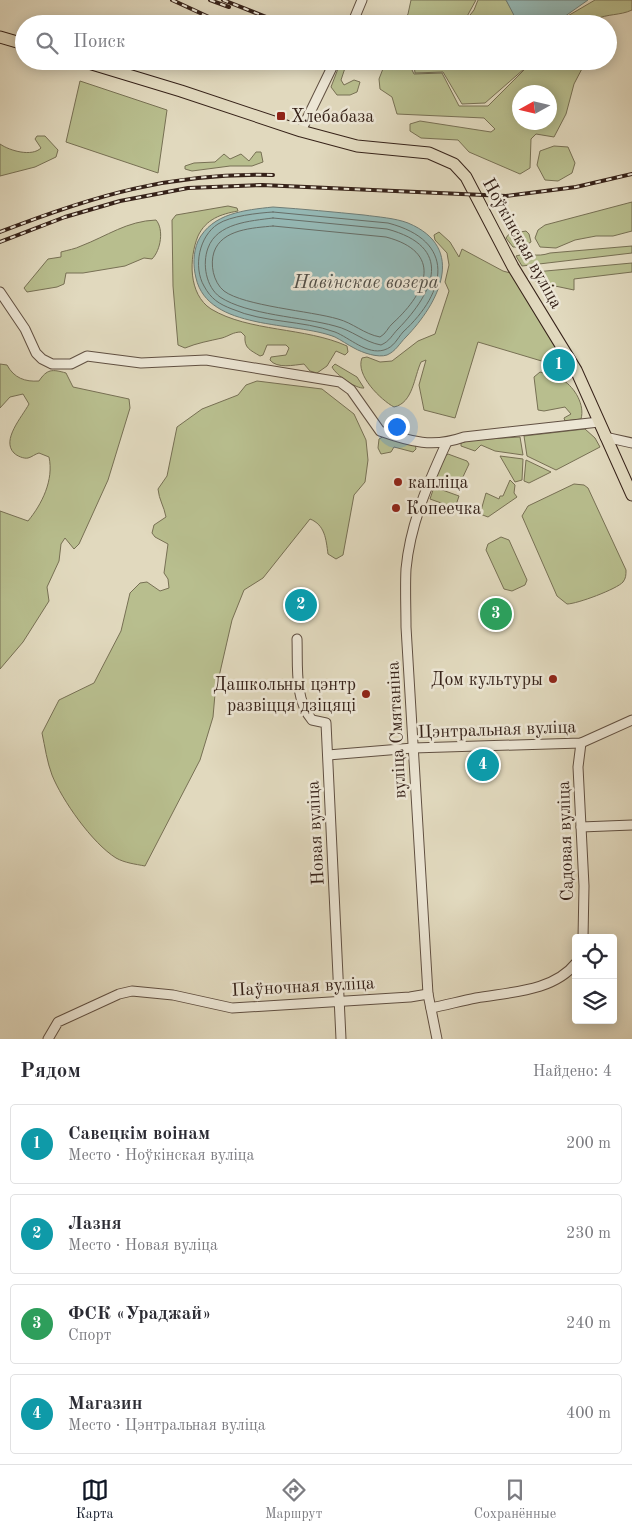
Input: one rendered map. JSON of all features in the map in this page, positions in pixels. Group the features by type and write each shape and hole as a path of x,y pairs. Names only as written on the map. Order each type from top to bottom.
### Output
{"main road":[{"path":"0,36 15,41"},
{"name":"Ноўкінская вуліца","path":"111,70 301,131 357,146 429,153 445,159 460,170 576,370 632,495"}],"street":[{"path":"356,15 362,0"},
{"path":"301,131 331,70"},
{"path":"0,292 25,329 36,353 42,359 52,364 63,366 87,356 141,364 206,360 340,382 351,390 380,431 421,442 446,444 464,437 599,422"},
{"path":"605,437 632,443"},
{"name":"вуліца Смятаніна","path":"438,1039 428,994 406,627 406,569 412,536 424,497 446,444"},
{"name":"Новая вуліца","path":"297,639 300,693 306,713 312,720 326,723 341,1039"},
{"name":"Цэнтральная вуліца","path":"328,755 414,748 581,743 632,720"},
{"name":"Садовая вуліца","path":"581,743 578,767 583,934"},
{"path":"581,827 632,825"},
{"path":"430,1008 530,989 558,979 572,968"},
{"name":"Паўночная вуліца","path":"48,1039 58,1022 119,994 132,991 173,995 232,1008 410,997 428,994"}],"green space":[{"path":"411,0 476,0 468,15 408,14"},
{"path":"478,0 506,0 515,15 470,15"},
{"path":"595,0 632,0 632,10 623,13 569,15"},
{"path":"338,70 344,70 341,80 344,85 354,80 360,82 357,92 350,95 337,95 331,87"},
{"path":"382,70 412,70 414,74 442,73 459,106 488,106 524,70 581,70 574,84 566,114 554,137 536,134 531,139 530,168 520,174 469,152 458,140 421,138 410,131 410,124 420,121 491,132 495,129 484,118 397,114 392,97 380,89 379,79"},
{"path":"415,70 523,70 485,103 462,104 443,72 415,73"},
{"path":"80,81 167,110 158,173 66,142"},
{"path":"37,136 45,136 58,150 56,157 35,167 0,176 0,144 15,151 27,153 37,151 41,148 35,139"},
{"path":"554,146 568,147 575,163 572,173 558,181 545,180 537,165 540,151"},
{"path":"256,152 261,152 263,162 252,166 230,166 192,171 185,169 185,166 194,163 215,162 224,154 230,159 241,154 249,161"},
{"path":"632,202 632,231 613,236 596,236 575,240 556,248 540,247 535,238 538,230 545,225"},
{"path":"228,206 237,208 238,211 210,221 201,230 195,245 192,275 194,285 203,302 211,309 242,322 331,340 347,346 348,352 345,355 336,351 327,366 317,373 310,371 304,364 291,366 273,363 270,360 271,357 286,355 289,348 286,345 267,345 263,355 260,356 248,348 245,336 241,332 185,348 178,345 173,286 172,220 176,215"},
{"path":"156,220 161,234 158,250 152,259 144,258 125,266 83,273 66,273 64,284 57,287 27,292 24,288 48,259 61,257 61,252 79,247 126,226"},
{"path":"526,231 531,242 522,247 513,247 506,238 509,234"},
{"path":"439,232 450,242 459,257 462,249 503,271 514,274 564,362 565,368 478,342 455,418 424,410 419,385 426,360 421,362 409,395 400,405 394,407 376,393 362,372 361,365 362,358 367,357 380,362 392,361 418,341 435,334 449,291 445,282 449,265 447,253 435,240 434,235"},
{"path":"632,246 632,253 522,266 516,256 540,255"},
{"path":"632,263 632,272 574,279 574,290 536,282 532,276 535,272"},
{"path":"0,364 7,365 17,376 29,381 39,381 50,371 66,373 73,387 129,399 130,408 108,480 79,544 74,549 65,538 61,544 59,561 47,587 49,601 23,642 0,669 0,511 28,521 46,491 50,466 49,457 39,453 23,458 15,454 11,448 11,435 29,404 23,394 10,397 0,408"},
{"path":"335,364 357,377 364,388 351,384 342,377 332,367"},
{"path":"540,372 552,375 567,383 578,397 582,408 581,419 565,421 564,418 571,414 565,407 544,411 538,410 534,377"},
{"path":"257,381 322,389 354,414 366,440 368,460 365,482 354,495 343,555 336,559 328,554 322,529 310,519 263,578 244,590 232,620 215,694 213,717 200,760 145,866 126,862 116,858 97,842 70,808 52,775 42,733 59,700 94,683 121,631 130,593 140,583 147,582 160,591 169,588 168,579 164,573 168,544 155,537 152,533 154,525 166,517 158,489 167,476 177,427 202,409 238,395 246,385"},
{"path":"585,429 595,438 600,447 556,470 527,456 524,436"},
{"path":"384,436 415,444 416,449 413,452 394,447 391,452 381,454 378,448 379,439"},
{"path":"520,437 523,455 495,451 481,445 475,451 461,446 461,443 471,440"},
{"path":"448,454 467,461 469,464 461,481 449,487 435,481 444,457"},
{"path":"500,456 523,459 522,480 515,482"},
{"path":"526,460 551,472 529,483 524,481"},
{"path":"510,480 515,485 514,493 517,497 488,517 480,514 486,493 499,499 500,496 503,496"},
{"path":"574,484 584,485 588,488 626,573 623,582 619,585 588,599 567,604 557,596 522,516 528,506"},
{"path":"434,487 459,496 455,508 430,499"},
{"path":"501,537 509,540 527,580 525,585 512,591 504,589 486,550 488,544"}],"water":[{"path":"506,0 588,0 567,15 514,15"},
{"name":"Навінскае возера","path":"273,207 398,220 408,223 426,234 437,247 442,261 442,277 437,293 418,324 393,351 387,355 379,356 358,350 335,337 318,332 235,316 217,307 204,295 196,278 194,260 198,241 204,232 212,224 230,215"}],"railway":[{"path":"172,0 204,15"},
{"path":"210,0 229,7"},
{"path":"223,0 261,15"},
{"path":"0,242 65,217 120,201 188,188 262,185 506,196 576,187 632,174"},
{"path":"0,232 101,197 167,182 236,175 273,175"}],"place":[{"name":"Хлебабаза","path":"281,116"},
{"name":"Савецкім воінам","path":"559,365"},
{"name":"капліца","path":"398,482"},
{"name":"Копеечка","path":"396,508"},
{"name":"Лазня","path":"301,605"},
{"name":"ФСК «Ураджай»","path":"496,614"},
{"name":"Дом культуры","path":"553,679"},
{"name":"Дашкольны цэнтр развіцця дзіцяці","path":"366,694"},
{"name":"Магазин","path":"483,765"}]}
